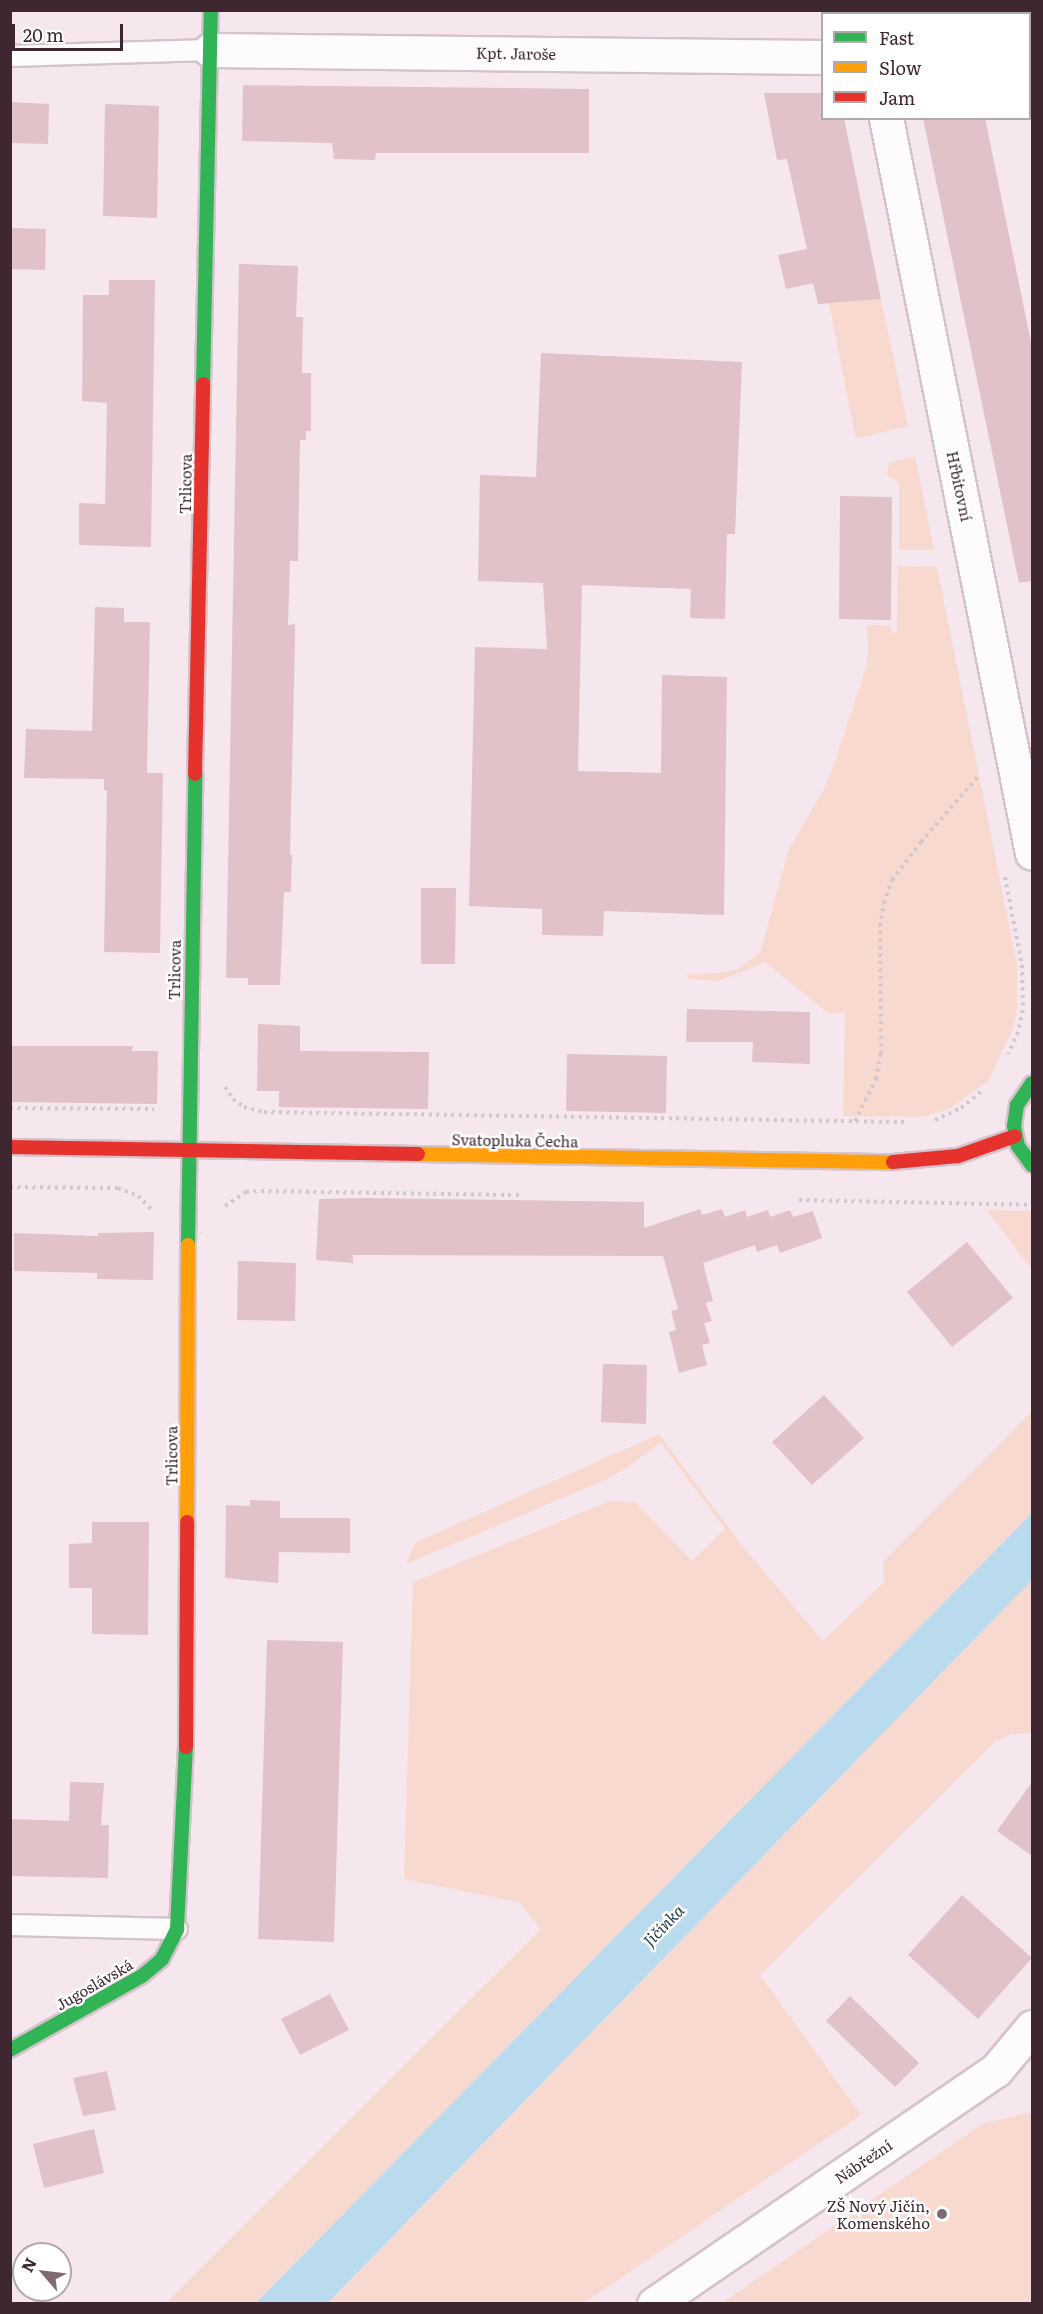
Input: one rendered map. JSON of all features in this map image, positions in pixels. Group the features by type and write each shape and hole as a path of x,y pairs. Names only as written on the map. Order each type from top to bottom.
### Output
{"street":[{"name":"Trlicova","path":"177,1929 187,1716 188,1151 211,10"},
{"name":"Kpt. Jaroše","path":"210,50 821,57"},
{"name":"Hřbitovní","path":"886,120 1032,853"},
{"path":"1032,1083 1017,1105 1014,1115 1015,1136 1024,1156 1032,1165"},
{"name":"Svatopluka Čecha","path":"10,1147 883,1163 958,1156 1015,1136"},
{"name":"Jugoslávská","path":"10,2050 142,1976 162,1959 177,1929"},
{"name":"Nábřežní","path":"654,2304 996,2070 1032,2027"}],"lane":[{"path":"10,56 210,50"},
{"path":"10,1925 177,1929"}],"path":[{"path":"855,1121 876,1078 881,1054 883,1028 880,926 884,903 892,880 984,768"},
{"path":"1004,871 1022,964 1023,1010 1018,1032 1005,1064"},
{"path":"222,1080 233,1100 244,1107 264,1112 910,1122"},
{"path":"933,1121 961,1108 987,1088"},
{"path":"10,1187 118,1188 138,1196 155,1215"},
{"path":"222,1209 233,1198 246,1192 261,1191 525,1195"},
{"path":"795,1200 1032,1205"}],"shaded area":[{"path":"881,299 908,426 859,438 855,434 829,303"},
{"path":"915,456 934,550 899,550 899,483 887,475 889,463"},
{"path":"898,566 937,567 1017,965 1017,1009 1012,1031 988,1081 949,1109 921,1117 843,1116 845,1013 828,1013 765,962 719,981 688,979 687,974 720,973 738,969 760,953 789,849 823,791 832,770 866,668 867,625 891,626 891,634 897,631"},
{"path":"987,1210 1032,1211 1032,1270"},
{"path":"1032,1411 1032,1513 256,2303 165,2304 541,1929 519,1902 404,1879 413,1582 610,1501 635,1502 692,1561 725,1529 661,1443 625,1469 605,1480 406,1564 415,1543 659,1434 743,1547 823,1641 884,1582 883,1562"},
{"path":"1032,1580 1032,1733 1012,1734 996,1741 760,1975 861,2115 584,2303 328,2304"},
{"name":"ZŠ Nový Jičín, Komenského","path":"1032,2112 1032,2303 722,2303 982,2124"}],"water":[{"name":"Jičínka","path":"1032,1513 1032,1580 328,2303 256,2303"}],"building":[{"path":"243,85 589,89 589,153 376,153 375,160 334,159 332,143 242,141"},
{"path":"764,93 821,93 821,120 844,120 881,299 818,304 813,283 786,289 778,255 807,249 787,159 777,160"},
{"path":"10,102 49,104 48,144 10,143"},
{"path":"105,104 159,106 157,218 103,216"},
{"path":"923,120 985,120 1032,347 1032,581 1019,583"},
{"path":"10,228 46,229 45,270 10,269"},
{"path":"239,264 298,266 296,317 303,317 302,373 311,373 311,431 306,431 306,440 300,440 298,561 290,561 288,625 295,624 290,855 292,855 291,892 284,892 280,985 248,985 248,978 226,978"},
{"path":"109,280 155,280 151,547 79,545 79,503 105,504 107,403 82,401 83,295 109,295"},
{"path":"541,353 742,362 735,534 727,534 725,619 690,618 691,589 582,585 578,771 661,773 662,675 727,677 724,915 604,911 603,936 542,935 542,909 469,906 475,647 547,649 543,583 478,581 480,475 536,477"},
{"path":"840,496 892,497 891,620 839,619"},
{"path":"95,607 124,608 124,622 150,622 147,773 163,773 160,953 104,952 107,790 104,790 104,779 24,778 26,729 92,731"},
{"path":"421,888 456,888 455,964 421,964"},
{"path":"687,1009 810,1012 810,1064 752,1062 753,1042 686,1042"},
{"path":"258,1024 300,1026 300,1051 429,1052 428,1109 279,1107 279,1091 257,1091"},
{"path":"10,1046 133,1046 132,1051 158,1051 157,1104 10,1102"},
{"path":"567,1054 667,1056 666,1113 566,1111"},
{"path":"319,1199 644,1202 644,1228 700,1209 702,1215 722,1209 725,1217 745,1210 747,1217 768,1210 770,1217 790,1210 793,1217 813,1211 822,1238 780,1253 777,1245 757,1252 755,1245 703,1263 713,1301 706,1303 712,1321 704,1323 710,1343 702,1345 707,1365 679,1373 669,1332 676,1330 671,1311 678,1309 663,1256 353,1255 353,1263 316,1260"},
{"path":"154,1232 153,1280 97,1279 97,1273 14,1271 14,1233 98,1236 98,1233"},
{"path":"967,1242 1013,1298 952,1347 907,1292"},
{"path":"238,1261 296,1263 295,1321 237,1320"},
{"path":"603,1364 647,1365 646,1424 601,1422"},
{"path":"824,1395 864,1438 812,1485 772,1442"},
{"path":"250,1500 280,1501 280,1518 350,1518 350,1553 279,1552 278,1583 225,1578 226,1505 250,1506"},
{"path":"92,1522 149,1522 148,1635 92,1634 92,1588 69,1588 69,1544 92,1543"},
{"path":"267,1640 343,1642 334,1942 258,1939"},
{"path":"70,1782 104,1783 101,1825 109,1825 108,1878 10,1876 10,1819 69,1821"},
{"path":"1032,1782 1032,1856 997,1831"},
{"path":"962,1895 1032,1958 978,2019 908,1955"},
{"path":"330,1994 349,2030 300,2055 281,2019"},
{"path":"850,1996 919,2063 895,2087 826,2021"},
{"path":"107,2071 116,2110 83,2116 73,2078"},
{"path":"94,2129 104,2173 44,2188 33,2144"}],"traffic: fast":[{"path":"203,384 211,10"},
{"path":"188,1245 195,774"},
{"path":"1032,1083 1017,1105 1014,1126 1018,1146 1032,1165"},
{"path":"10,2050 142,1976 162,1959 177,1929 186,1747"}],"traffic: slow":[{"path":"418,1154 893,1162"},
{"path":"187,1522 188,1245"}],"traffic: jam":[{"path":"195,774 203,384"},
{"path":"893,1162 958,1156 1015,1136"},
{"path":"10,1147 418,1154"},
{"path":"186,1747 187,1522"}],"place":[{"name":"ZŠ Nový Jičín, Komenského","path":"942,2214"}]}
